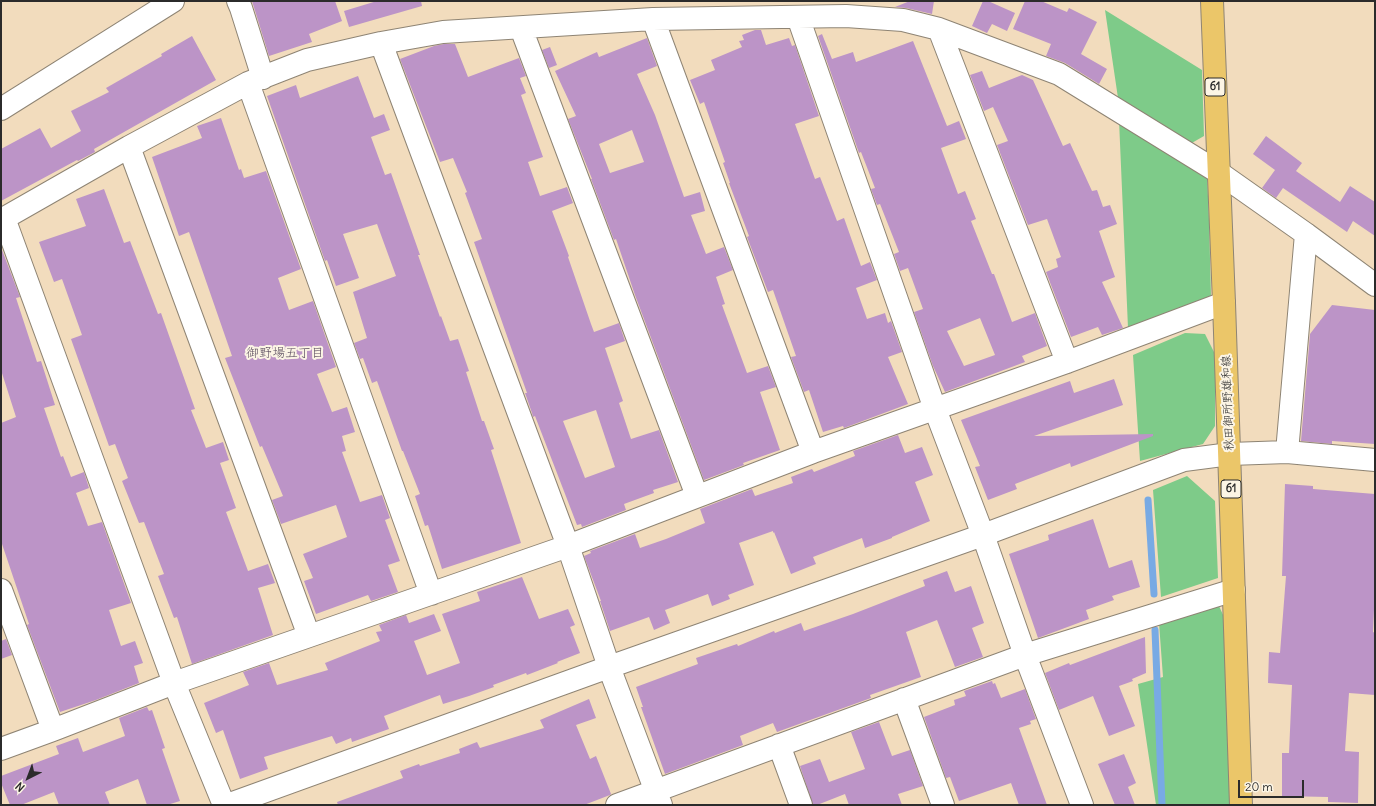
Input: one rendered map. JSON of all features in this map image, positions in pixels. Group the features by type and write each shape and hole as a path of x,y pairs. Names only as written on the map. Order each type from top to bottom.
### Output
{"main road":[{"name":"秋田御所野雄和線","path":"1212,1 1230,454 1241,805"}],"street":[{"path":"1,110 173,1"},
{"path":"238,1 241,8 256,80 431,594"},
{"path":"1375,285 1218,172 1059,74 938,29 903,20 846,16 653,19 443,32 381,43 307,60 256,80 129,147 3,219 174,683 225,805 983,535 1184,460 1230,454 1287,452 1375,460"},
{"path":"798,17 935,409 983,535 1025,655 1082,805"},
{"path":"653,19 813,452"},
{"path":"521,28 697,496"},
{"path":"938,29 1066,362"},
{"path":"381,43 568,546 609,667 658,798"},
{"path":"129,147 309,636"},
{"path":"1287,452 1306,234"},
{"path":"1,749 174,683 568,546 813,452 1066,362 1224,303"},
{"path":"1,590 53,730"},
{"path":"617,805 658,798 779,745 1025,655 1234,590"},
{"path":"904,699 943,805"},
{"path":"779,745 801,805"}],"green space":[{"path":"1105,10 1202,70 1204,136 1190,144 1118,98"},
{"path":"1119,120 1207,173 1211,297 1128,328"},
{"path":"1185,333 1205,334 1215,354 1215,426 1203,444 1140,461 1133,355"},
{"path":"1187,476 1215,501 1218,578 1161,597 1153,490"},
{"path":"1219,606 1224,617 1230,805 1156,805 1138,684 1163,677 1159,623"}],"building":[{"path":"252,1 335,1 342,21 309,34 312,42 269,56"},
{"path":"377,1 421,1 422,6 349,27 344,11"},
{"path":"910,1 934,1 932,14 895,7"},
{"path":"983,1 988,1 1015,13 1007,31 992,24 987,33 972,26"},
{"path":"1025,1 1041,1 1067,12 1069,8 1097,22 1081,54 1107,69 1099,84 1065,63 1046,56 1051,44 1013,29"},
{"path":"755,30 761,30 766,45 789,38 792,46 795,45 819,116 795,124 815,179 820,177 837,221 844,218 861,266 870,262 877,280 856,288 867,319 885,313 888,323 891,321 902,352 888,357 908,404 844,428 843,426 823,432 809,390 804,392 791,357 796,356 773,290 768,292 747,237 749,236 729,183 723,163 725,162 704,102 700,104 690,80 715,70 711,60 742,47 739,41 744,40 742,35"},
{"path":"822,34 832,59 853,52 856,62 913,41 947,126 959,121 966,139 941,148 958,194 965,191 976,219 971,221 992,274 994,274 1012,322 1035,313 1047,346 1022,356 1025,362 945,392 933,366 914,312 923,309 908,268 900,271 894,254 899,252 880,204 877,205 871,189 875,188 861,152 859,153 818,36","holes":["980,318 995,355 964,366 947,331"]},
{"path":"192,36 216,80 94,149 95,152 78,161 77,160 1,201 1,149 40,128 51,148 81,131 71,111 109,92 106,88 162,56 161,54"},
{"path":"647,38 657,66 637,74 655,115 684,197 700,192 705,211 691,215 706,254 724,247 733,270 716,277 725,304 722,305 747,373 768,366 776,387 760,392 780,450 743,463 744,465 704,480 635,295 616,239 614,240 568,119 576,116 555,71 597,52 599,57","holes":["632,130 644,162 610,173 599,144"]},
{"path":"455,44 468,77 519,58 526,76 520,78 526,93 521,95 543,157 528,162 540,196 567,187 573,203 552,211 569,256 568,257 594,332 619,323 625,341 605,348 623,401 619,403 631,439 659,430 678,482 653,490 654,493 624,504 626,510 582,527 581,524 577,525 535,416 533,417 525,393 527,393 474,242 482,239 465,193 467,192 453,158 440,162 400,59 434,46","holes":["596,410 615,467 585,478 563,421"]},
{"path":"550,47 557,65 549,68 542,50"},
{"path":"982,71 989,88 1022,75 1033,80 1063,146 1070,143 1092,191 1097,190 1103,207 1110,205 1117,224 1099,231 1115,277 1102,282 1123,328 1102,335 1098,327 1071,337 1046,272 1058,267 1056,259 1061,257 1047,219 1028,225 997,145 1008,141 993,107 984,111 970,75"},
{"path":"358,76 374,118 384,114 390,130 371,137 385,175 391,173 420,255 418,255 450,341 458,339 469,371 466,372 482,421 484,421 494,449 491,450 521,543 442,569 428,525 425,526 415,496 420,494 402,451 377,381 372,383 363,358 360,359 354,343 367,338 353,292 396,276 377,224 343,234 359,278 336,286 327,260 325,261 267,96 296,85 300,98"},
{"path":"221,118 239,170 241,169 244,178 266,171 301,269 278,278 289,310 313,301 336,367 317,374 332,412 347,407 355,432 342,436 346,451 342,452 360,502 382,495 390,518 385,520 400,561 388,565 398,592 371,601 368,595 316,614 304,581 313,578 303,554 347,537 336,505 281,524 272,500 283,496 262,446 260,447 225,358 232,356 189,232 179,236 152,157 202,138 197,126"},
{"path":"1266,136 1302,163 1296,171 1340,202 1350,186 1375,202 1375,236 1353,221 1347,232 1283,188 1276,198 1262,188 1275,170 1253,154"},
{"path":"104,189 124,243 130,241 158,314 161,313 195,409 191,410 206,448 223,442 229,460 220,463 236,508 226,512 248,571 268,564 275,583 258,588 273,635 192,664 177,617 174,618 158,576 164,574 144,522 139,523 122,481 128,478 115,444 109,446 71,339 82,335 62,279 54,282 39,242 86,226 76,199"},
{"path":"1,250 20,297 16,298 37,362 41,361 55,405 44,408 61,457 63,456 71,477 84,472 89,488 76,493 88,526 102,522 131,603 109,610 121,646 135,641 143,663 134,666 139,683 60,712 27,625 29,624 1,541 1,423 16,417 1,370"},
{"path":"1332,305 1375,310 1375,444 1332,441 1332,444 1301,441 1310,334"},
{"path":"1114,379 1123,405 1034,436 1153,434 1153,436 1071,467 1070,463 1015,484 1017,489 988,500 975,467 980,466 961,420 1070,381 1074,393"},
{"path":"898,435 905,453 922,447 933,475 915,482 930,521 865,548 862,538 813,557 816,564 791,574 773,531 739,543 754,585 728,595 730,599 712,606 708,594 665,610 670,623 654,630 649,617 610,631 601,601 584,556 591,553 590,551 635,534 640,548 666,539 705,523 700,509 752,489 755,496 793,483 791,477 812,469 814,472 855,456 853,451"},
{"path":"1285,484 1313,486 1313,489 1375,494 1375,588 1373,632 1375,633 1375,695 1349,693 1345,751 1359,752 1358,803 1328,802 1328,797 1282,796 1282,753 1289,753 1292,685 1268,683 1269,652 1280,653 1286,576 1282,576"},
{"path":"1093,519 1109,568 1132,560 1140,587 1112,596 1114,600 1086,610 1089,619 1038,638 1009,554 1049,540 1048,535"},
{"path":"947,571 955,592 971,586 984,623 972,628 983,657 955,667 937,620 906,632 921,677 870,695 871,698 777,732 773,723 740,736 743,745 665,774 641,707 643,707 636,687 698,664 696,658 737,644 738,646 774,631 775,633 801,623 804,631 853,614 925,586 923,580"},
{"path":"522,577 539,619 568,609 575,625 570,627 580,653 527,675 526,673 493,685 494,687 469,696 443,704 440,695 384,716 389,729 352,742 351,738 336,744 332,736 264,757 268,769 240,779 223,730 216,733 204,703 249,685 243,672 269,663 277,685 328,670 325,663 380,641 376,632 382,631 379,625 406,615 409,623 434,614 441,631 414,641 427,675 460,663 442,614 480,601 477,592"},
{"path":"1145,637 1146,673 1132,679 1133,681 1119,686 1135,726 1109,736 1093,696 1059,710 1045,673 1069,663 1070,665"},
{"path":"6,639 12,655 1,659 1,641"},
{"path":"992,681 993,684 995,683 1001,698 1025,689 1036,719 1030,721 1031,724 1019,728 1047,805 1019,805 1011,783 959,801 950,777 946,778 924,717 955,705 954,700 966,696 964,691"},
{"path":"589,699 596,718 576,725 590,759 596,756 611,794 610,795 584,805 338,805 337,802 403,778 400,771 419,764 420,766 460,753 459,749 477,742 480,748 544,728 540,720"},
{"path":"147,707 149,711 152,710 165,748 162,749 180,801 167,805 147,805 138,779 105,792 110,805 59,805 54,792 21,805 10,805 1,783 1,776 59,754 56,746 78,738 83,752 125,736 119,718"},
{"path":"879,722 892,756 910,750 923,786 898,794 902,805 849,805 845,794 817,805 813,805 800,766 820,759 829,782 865,769 851,732"},
{"path":"1124,754 1136,783 1128,787 1135,805 1115,805 1098,764"}],"waterway":[{"path":"1148,500 1154,594"},
{"path":"1155,630 1162,805"}],"district":[{"name":"御野場五丁目","path":"285,353"}]}
